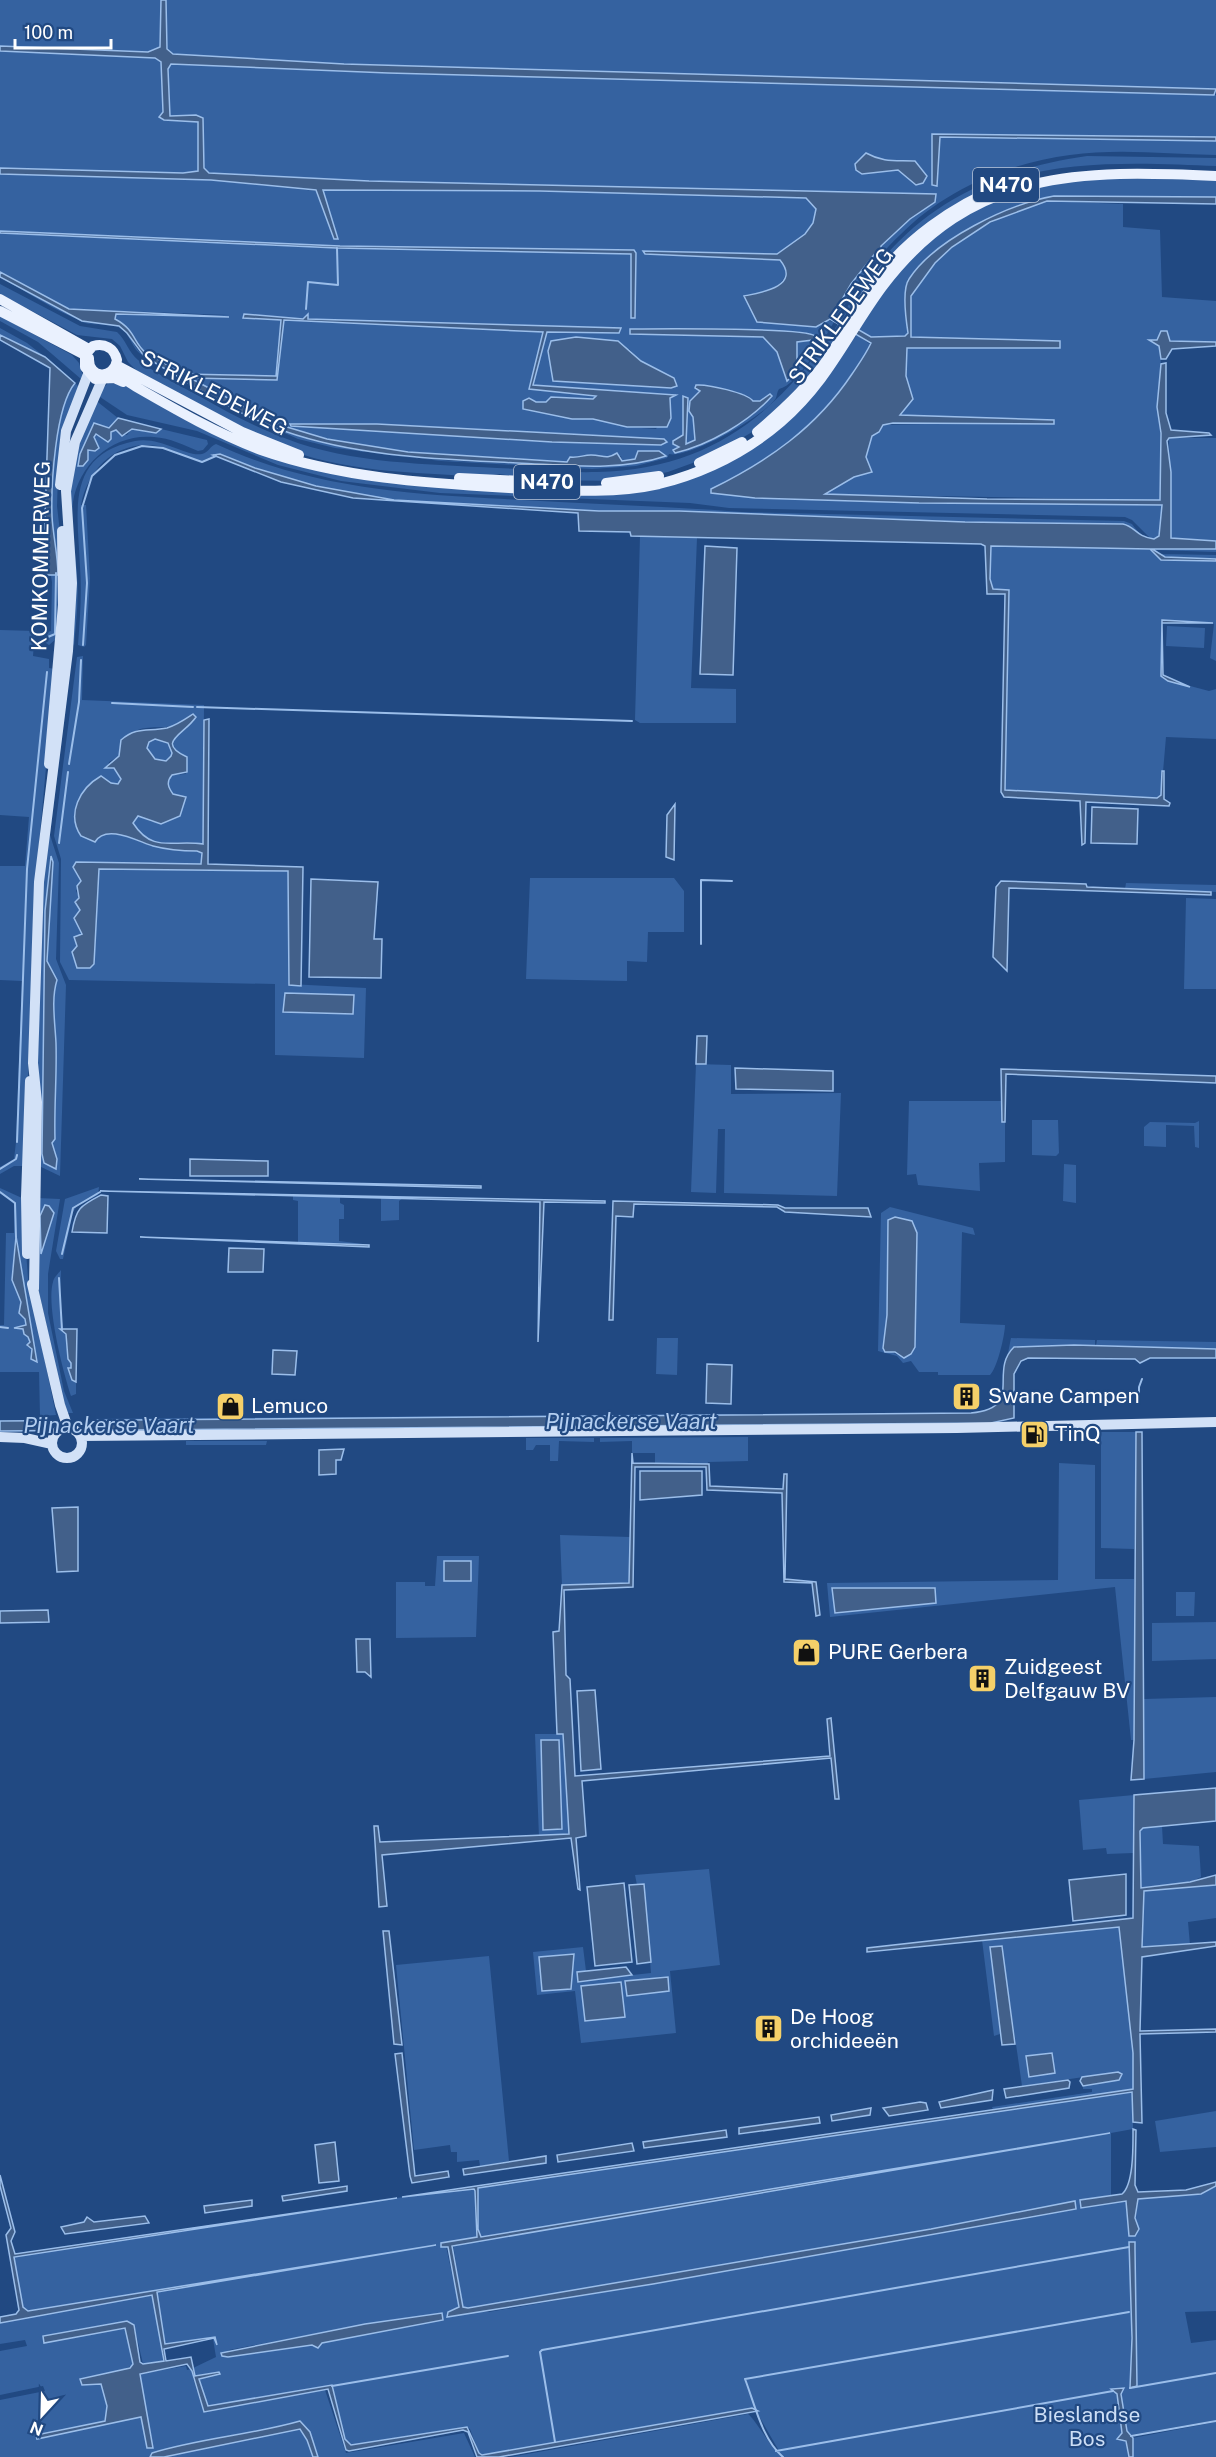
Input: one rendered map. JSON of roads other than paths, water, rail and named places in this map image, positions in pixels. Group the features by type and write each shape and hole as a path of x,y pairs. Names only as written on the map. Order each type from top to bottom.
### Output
{"main road":[{"name":"STRIKLEDEWEG","path":"851,328 873,285 908,246 952,211 988,192 1041,174 1082,167 1216,170"},
{"name":"STRIKLEDEWEG","path":"109,374 131,378 242,432 315,459 417,475 599,484 655,477 681,470 736,445 758,432 805,389 892,274 921,245 956,217 1002,194 1042,181 1075,175 1137,172 1216,176"},
{"name":"N470","path":"0,299 70,342 89,358 92,370 109,374"},
{"name":"N470","path":"0,311 70,342 112,342 118,346 131,378"},
{"name":"N470","path":"86,355 99,345 107,346 115,354 109,374"},
{"path":"86,355 88,374"},
{"name":"N470","path":"88,374 109,374"},
{"name":"KOMKOMMERWEG","path":"50,779 49,746 63,605 61,460 69,424 88,374"},
{"name":"KOMKOMMERWEG","path":"65,1432 27,1253 28,1102 33,1063 39,882 50,779 57,749 72,606 66,503 68,472 78,433 109,374"},
{"path":"0,1437 26,1438 65,1432 110,1437 957,1428 1216,1422"}],"water":[{"path":"161,0 166,0 167,49 173,54 344,64 1216,89 1214,95 388,73 171,64 168,69 170,116 196,115 203,118 204,168 209,173 369,181 936,194 935,202 910,219 881,246 881,250 877,251 851,284 833,315 871,337 905,336 908,333 905,305 909,279 936,250 954,237 995,215 1054,196 1216,197 1216,204 1047,201 990,222 952,247 935,263 911,296 911,337 1060,341 1060,348 907,348 906,376 913,399 900,415 1054,420 1054,424 893,423 883,425 879,432 872,436 866,457 872,472 854,477 825,494 987,499 1160,500 1161,433 1157,407 1161,364 1166,363 1166,413 1171,430 1211,435 1169,438 1167,441 1171,472 1171,538 1216,541 1216,549 1152,549 1165,557 1216,559 1216,561 1161,560 1150,549 991,546 990,579 993,589 1009,590 1005,790 1157,798 1161,795 1162,771 1164,771 1164,799 1170,803 1169,806 1086,802 1085,843 1082,845 1080,801 1004,797 1001,792 1005,594 987,594 985,546 981,544 631,536 630,532 579,531 578,513 353,498 281,482 213,455 220,454 255,468 316,486 394,500 599,511 679,511 965,522 1123,524 1143,536 1154,539 1159,536 1162,505 919,503 755,498 711,493 711,489 771,455 807,427 838,393 871,343 830,319 816,327 757,322 744,296 768,290 782,282 786,277 780,260 645,254 643,251 777,254 805,234 813,223 816,209 806,198 540,191 323,190 338,239 334,239 316,190 211,180 0,174 0,168 183,173 198,171 198,122 164,120 159,117 163,112 161,62 155,58 0,51 0,46 148,52 160,47"},
{"path":"932,134 1216,137 1216,141 940,137 937,186 932,185"},
{"path":"866,153 884,160 915,161 927,176 923,183 916,185 898,170 862,174 856,170 855,164"},
{"path":"0,231 340,246 634,250 636,253 635,318 631,318 631,254 337,248 0,233"},
{"path":"0,272 69,309 229,317 116,314 115,319 131,332 146,353 144,356 119,326 82,321 0,277"},
{"path":"244,314 303,319 308,314 308,319 621,328 619,333 547,332 533,385 676,395 670,398 671,418 667,427 627,427 593,419 572,419 523,409 523,401 529,398 536,402 546,402 551,397 593,399 596,396 529,389 543,332 284,320 277,380 190,378 277,424 327,439 408,452 567,462 570,457 591,455 607,457 617,453 622,461 635,459 638,451 659,451 666,456 611,466 573,466 429,458 341,446 312,440 249,417 152,361 154,357 183,374 276,376 281,320 243,318"},
{"path":"630,329 786,331 815,336 813,340 797,342 797,371 787,381 777,352 763,337 630,334"},
{"path":"1161,331 1167,331 1170,341 1216,342 1216,346 1172,349 1166,359 1161,359 1159,346 1149,340 1157,340"},
{"path":"0,335 45,357 75,383 68,394 63,410 52,486 52,516 58,575 43,575 50,368 0,340"},
{"path":"576,337 618,341 641,361 674,378 677,386 671,388 553,381 548,351 551,341"},
{"path":"696,385 727,390 753,401 760,401 770,394 772,396 752,415 728,431 675,453 673,450 679,447 673,444 673,441 683,435 683,396 688,398 686,444 695,440 693,417 689,411 690,401 700,391 695,388"},
{"path":"118,418 161,429 156,433 132,429 122,436 116,430 111,432 111,439 108,442 96,434 94,437 99,448 95,451 88,450 88,460 83,466 78,466 80,454 94,423 109,428"},
{"path":"290,424 377,424 664,439 667,442 661,445 552,442 291,426"},
{"path":"705,546 737,548 733,675 700,674"},
{"path":"1162,620 1213,623 1162,623 1163,675 1190,687 1168,681 1161,676"},
{"path":"193,714 196,717 173,742 173,747 187,757 187,772 172,775 168,782 173,794 186,797 180,816 161,824 138,816 133,823 148,839 156,842 203,844 204,720 209,719 208,864 303,867 301,986 289,985 288,871 99,869 94,964 90,968 77,968 72,952 77,946 74,937 82,934 74,918 80,910 75,902 79,898 77,886 81,881 73,867 76,862 201,864 202,853 197,851 153,846 123,835 107,834 95,842 81,836 75,819 75,811 81,794 93,781 101,776 111,783 118,784 121,779 114,768 105,768 119,756 121,740 138,731 171,727","holes":["155,739 168,743 172,753 166,761 155,759 147,748 149,742"]},
{"path":"675,804 674,860 666,857 667,815"},
{"path":"1092,807 1138,809 1137,844 1091,843"},
{"path":"51,856 53,862 47,961 57,980 54,1003 55,1139 52,1143 57,1159 56,1169 44,1163 42,1154 45,911"},
{"path":"311,879 378,882 374,939 382,939 381,978 309,977"},
{"path":"1001,881 1211,892 1211,895 1009,888 1007,971 993,957 996,887"},
{"path":"285,993 354,995 353,1014 283,1012"},
{"path":"697,1036 707,1036 706,1064 696,1064"},
{"path":"735,1068 833,1071 833,1091 736,1089"},
{"path":"1001,1069 1216,1076 1216,1083 1006,1074 1005,1122 1002,1122"},
{"path":"190,1159 268,1161 268,1176 190,1176"},
{"path":"139,1179 481,1186 481,1188"},
{"path":"100,1191 605,1201 605,1203 544,1202 538,1342 540,1202"},
{"path":"101,1195 108,1196 107,1233 72,1232 80,1209"},
{"path":"613,1201 778,1205 785,1208 868,1208 871,1217 785,1212 777,1207 634,1204 633,1217 616,1216 613,1320 609,1320"},
{"path":"45,1205 49,1206 54,1213 41,1254 40,1216"},
{"path":"895,1217 912,1221 917,1233 915,1347 911,1354 904,1358 895,1352 885,1352 883,1348 887,1315 888,1220"},
{"path":"16,1236 37,1362 31,1359 32,1349 27,1345 30,1342 23,1329 14,1328 26,1325 25,1319 19,1313 21,1302 12,1280"},
{"path":"140,1237 369,1245 369,1247"},
{"path":"229,1248 264,1249 263,1272 228,1272"},
{"path":"60,1329 77,1329 76,1382 72,1380 68,1368 71,1368 71,1363 68,1359 66,1334"},
{"name":"Pijnackerse Vaart","path":"1074,1345 1216,1349 1216,1358 1150,1358 1140,1363 1135,1359 1028,1358 1021,1361 1014,1374 1014,1418 991,1423 0,1431 0,1421 971,1413 987,1410 997,1404 1003,1388 1004,1367 1014,1347"},
{"path":"273,1350 297,1351 295,1375 272,1374"},
{"path":"707,1364 732,1365 731,1404 706,1403"},
{"path":"1136,1432 1142,1432 1144,1779 1131,1780 1134,1740"},
{"path":"344,1449 341,1460 336,1460 336,1474 319,1475 319,1450"},
{"path":"632,1453 633,1463 709,1464 710,1486 783,1489 784,1474 787,1474 785,1579 816,1582 820,1615 816,1616 812,1583 784,1582 782,1493 707,1490 706,1467 635,1467 633,1587 564,1590 566,1675 570,1679 575,1776 830,1756 827,1719 831,1718 839,1799 835,1799 831,1758 582,1781 586,1836 576,1838 580,1890 578,1889 571,1838 382,1855 387,1906 379,1907 374,1826 378,1826 380,1842 569,1834 563,1734 557,1734 553,1632 559,1631 562,1585 629,1583"},
{"path":"640,1471 702,1471 702,1495 640,1500"},
{"path":"78,1507 78,1571 57,1572 52,1508"},
{"path":"444,1561 471,1561 471,1581 444,1581"},
{"path":"832,1588 935,1588 936,1603 835,1613"},
{"path":"48,1610 49,1622 0,1623 0,1611"},
{"path":"356,1639 370,1639 371,1677 365,1672 357,1672"},
{"path":"595,1690 601,1769 581,1771 577,1691"},
{"path":"541,1740 559,1740 562,1829 543,1830"},
{"path":"1216,1788 1216,1821 1143,1828 1140,1831 1141,1888 1190,1882 1216,1875 1216,1885 1144,1891 1142,1947 1216,1942 1216,1946 1142,1957 1140,2031 1216,2029 1216,2032 1140,2034 1142,2123 1133,2122 1132,2092 478,2188 478,2229 481,2237 1110,2133 452,2246 463,2307 468,2308 931,2229 1075,2201 1076,2209 653,2284 447,2317 448,2312 459,2307 448,2247 441,2247 441,2243 477,2237 475,2191 474,2189 402,2197 1133,2089 1133,2053 1119,1927 867,1952 867,1948 1133,1918 1134,1795"},
{"path":"1126,1874 1126,1915 1073,1921 1069,1880"},
{"path":"624,1883 632,1962 595,1966 587,1887"},
{"path":"644,1884 651,1962 637,1964 629,1885"},
{"path":"383,1931 389,1931 402,2045 394,2044"},
{"path":"1002,1946 1015,2044 1002,2045 990,1947"},
{"path":"574,1954 571,1989 542,1991 539,1957"},
{"path":"626,1967 632,1975 578,1982 577,1972"},
{"path":"668,1977 669,1991 627,1996 625,1981"},
{"path":"621,1982 625,2017 585,2021 581,1986"},
{"path":"402,2053 415,2176 448,2171 449,2177 412,2183 395,2054"},
{"path":"1052,2053 1055,2073 1029,2077 1026,2056"},
{"path":"1118,2072 1122,2074 1119,2080 1083,2086 1080,2081 1082,2077"},
{"path":"1068,2080 1069,2088 1006,2098 1004,2089"},
{"path":"993,2090 992,2100 941,2108 939,2102"},
{"path":"926,2103 928,2110 889,2116 883,2108"},
{"path":"871,2108 870,2115 832,2121 831,2115"},
{"path":"819,2117 820,2123 739,2134 739,2128"},
{"path":"1133,2129 1136,2130 1135,2185 1138,2192 1186,2190 1216,2182 1216,2186 1201,2194 1138,2199 1135,2218 1139,2229 1135,2236 1129,2236 1126,2201 1081,2208 1080,2200 1122,2194 1126,2189 1132,2164"},
{"path":"726,2130 727,2137 644,2148 643,2142"},
{"path":"335,2142 339,2181 319,2183 315,2145"},
{"path":"632,2143 634,2151 558,2162 557,2155"},
{"path":"546,2156 546,2163 464,2175 463,2169"},
{"path":"0,2175 15,2232 11,2241 15,2254 397,2198 14,2257 23,2307 28,2311 436,2245 157,2292 165,2344 215,2337 217,2345 214,2338 164,2349 166,2361 191,2357 195,2376 219,2372 220,2374 199,2379 208,2406 332,2385 345,2439 351,2445 467,2427 482,2455 752,2408 758,2411 499,2457 477,2457 468,2432 463,2430 349,2451 346,2450 328,2389 204,2412 192,2371 187,2364 140,2374 153,2448 147,2448 141,2417 37,2439 36,2435 105,2421 107,2406 101,2384 82,2385 80,2379 130,2368 133,2364 125,2328 44,2343 43,2336 127,2321 134,2325 140,2362 143,2364 164,2361 152,2295 0,2323 0,2317 16,2314 19,2310 6,2235 11,2228 0,2186"},
{"path":"347,2186 347,2191 283,2201 282,2196"},
{"path":"252,2200 252,2206 205,2213 204,2206"},
{"path":"145,2216 149,2223 65,2234 61,2227 84,2222 87,2217 94,2222"},
{"path":"1129,2242 1135,2242 1137,2386 1130,2388 1132,2338"},
{"path":"442,2313 443,2320 322,2343 318,2348 312,2345 228,2357 222,2356 221,2353 365,2324"},
{"path":"1124,2388 1121,2394 1127,2431 1133,2438 1133,2457 1129,2457 1126,2441 1117,2439 1122,2433 1117,2394 1111,2389"},
{"path":"300,2421 310,2432 318,2457 313,2457 300,2429 164,2457 150,2457 152,2453 170,2448"}],"waterway":[{"path":"306,309 308,282 338,285 337,248"},
{"path":"83,645 87,583 82,508 92,476 115,455 142,446 163,448 202,462 216,456"},
{"path":"48,637 55,634 56,573"},
{"path":"69,764 79,702 81,660"},
{"path":"17,1142 27,869 47,672"},
{"path":"112,703 193,707"},
{"path":"197,707 632,721"},
{"path":"59,843 68,772"},
{"path":"701,944 701,880 732,881"},
{"path":"0,1169 16,1159 17,1155"},
{"path":"0,1192 15,1203 16,1237"},
{"path":"62,1254 73,1208 100,1192"},
{"path":"59,1278 62,1330"},
{"path":"0,1327 8,1328"},
{"path":"1139,1402 1139,1387 1142,1379"},
{"path":"555,2442 540,2352 542,2350 1129,2247"},
{"path":"783,2457 764,2431 745,2379 1129,2312"},
{"path":"332,2386 508,2356"},
{"path":"1130,2388 1216,2373"},
{"path":"776,2451 1113,2391"},
{"path":"1131,2436 1216,2421"}],"place":[{"name":"Swane Campen","path":"967,1396"},
{"name":"Lemuco","path":"230,1406"},
{"name":"TinQ","path":"1034,1434"},
{"name":"PURE Gerbera","path":"807,1652"},
{"name":"Zuidgeest Delfgauw BV","path":"983,1679"},
{"name":"De Hoog orchideeën","path":"769,2029"}],"park label":[{"name":"Bieslandse Bos","path":"1087,2427"}]}
